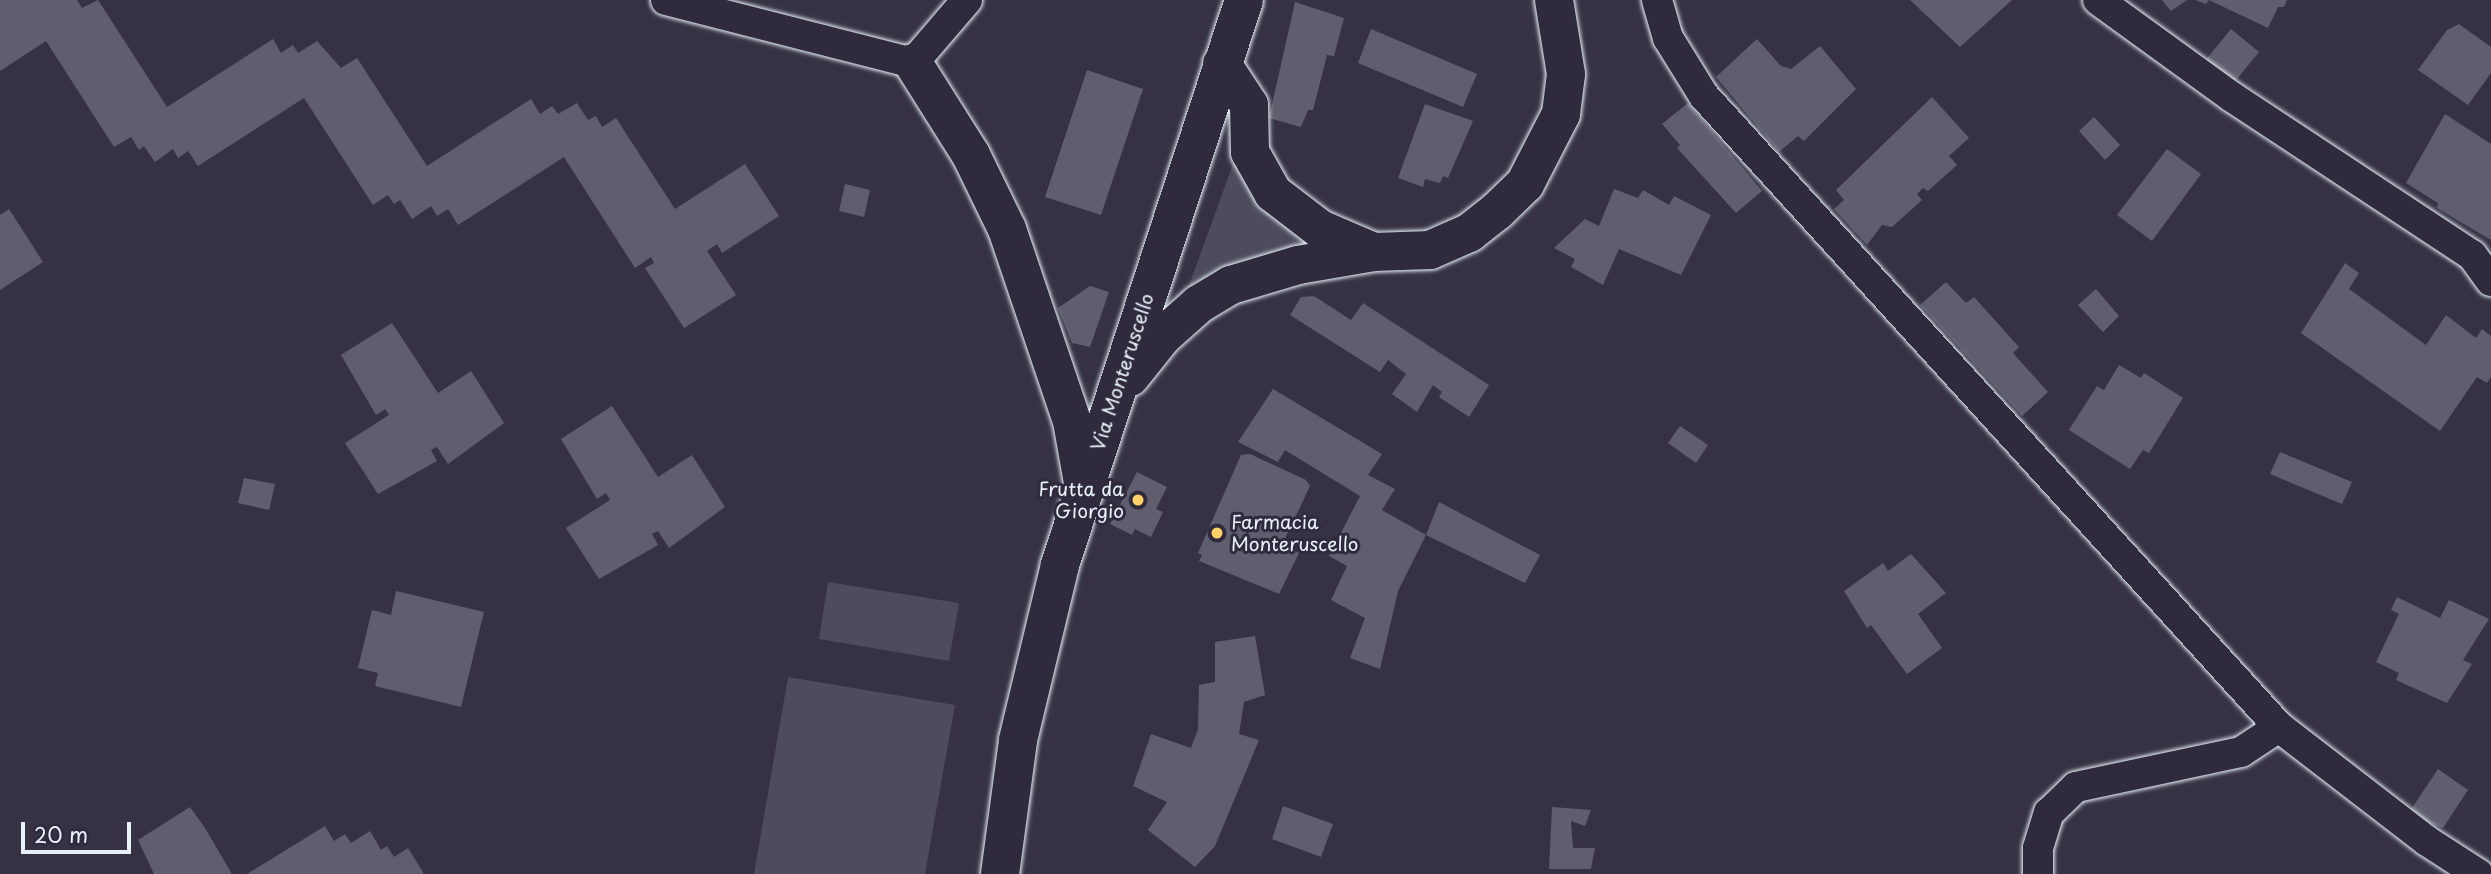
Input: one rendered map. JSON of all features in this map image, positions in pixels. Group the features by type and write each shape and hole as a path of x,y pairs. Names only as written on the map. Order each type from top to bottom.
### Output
{"street":[{"path":"666,0 912,63 971,155 1007,229 1072,421 1083,485"},
{"path":"912,63 967,0"},
{"name":"Via Monteruscello","path":"1000,874 1018,740 1083,485 1244,0"},
{"path":"1114,398 1163,335 1199,304 1231,285 1277,270 1374,252 1430,250 1469,233 1497,211 1525,184 1546,152 1562,114 1566,74 1553,0"},
{"path":"1657,0 1668,38 1704,96 2279,727 2427,841 2478,874"},
{"path":"2098,0 2243,105 2472,255 2487,290"},
{"path":"1222,64 1249,106 1250,152 1273,194 1320,229 1374,252"},
{"path":"2038,874 2038,848 2049,813 2076,787 2241,752 2279,727"}],"shaded area":[{"path":"1237,153 1322,245 1186,294"},
{"path":"828,582 959,603 949,661 819,639"},
{"path":"788,677 955,705 925,874 754,874"}],"building":[{"path":"0,0 77,0 82,8 98,0 167,107 273,39 281,53 293,45 298,53 317,41 341,68 357,58 427,166 531,99 540,114 552,106 558,114 577,103 588,120 596,116 602,127 616,118 675,209 745,164 779,216 722,253 717,244 707,251 736,295 684,328 645,268 654,263 651,257 635,268 564,157 458,225 448,209 437,216 431,206 412,219 400,200 394,204 388,195 373,205 304,98 198,166 188,151 178,158 173,149 155,162 144,146 139,150 131,137 114,147 46,41 0,71"},
{"path":"1910,0 2012,0 1960,47"},
{"path":"2162,0 2187,0 2171,11"},
{"path":"2209,0 2287,0 2284,7 2278,7 2268,28"},
{"path":"1295,2 1344,18 1334,56 1327,55 1313,110 1308,110 1301,127 1269,118"},
{"path":"2459,24 2491,47 2491,73 2468,105 2418,70 2447,30"},
{"path":"1371,29 1477,74 1463,107 1358,63"},
{"path":"2231,29 2259,52 2232,85 2204,62"},
{"path":"1757,39 1781,66 1791,69 1820,46 1856,89 1804,141 1798,136 1779,152 1716,77"},
{"path":"1087,70 1143,89 1101,215 1045,197"},
{"path":"1932,97 1969,138 1949,156 1957,165 1928,191 1923,188 1917,194 1922,200 1892,227 1882,225 1867,245 1834,209 1844,200 1836,190"},
{"path":"1688,103 1762,191 1736,213 1677,148 1680,145 1662,124"},
{"path":"1425,104 1473,121 1448,178 1443,176 1440,183 1425,179 1423,187 1398,178"},
{"path":"2445,114 2491,144 2491,240 2437,208 2438,203 2406,183"},
{"path":"2094,117 2120,145 2105,160 2079,131"},
{"path":"2167,149 2201,174 2152,241 2117,215"},
{"path":"845,184 870,190 864,217 839,211"},
{"path":"1614,189 1638,198 1643,190 1669,205 1674,196 1711,215 1681,275 1619,249 1603,285 1571,267 1575,259 1554,248 1585,219 1599,226"},
{"path":"9,209 43,262 0,290 0,215"},
{"path":"2345,263 2359,273 2349,289 2426,345 2446,315 2476,338 2482,329 2491,336 2491,377 2487,383 2477,377 2440,431 2301,333"},
{"path":"1946,282 1966,303 1974,297 2019,347 2013,353 2048,392 2022,416 1920,305"},
{"path":"1090,286 1109,292 1090,347 1072,343 1058,308"},
{"path":"2096,289 2119,316 2103,332 2078,305"},
{"path":"1314,296 1351,320 1363,303 1489,385 1469,417 1439,397 1442,392 1433,385 1417,412 1392,394 1406,374 1388,360 1380,372 1290,315 1301,297"},
{"path":"392,323 438,393 471,371 504,423 448,464 437,447 431,450 437,461 378,494 345,443 389,415 385,409 376,415 341,355"},
{"path":"2119,365 2141,378 2144,373 2183,398 2149,453 2143,450 2130,469 2069,430 2097,386 2104,390"},
{"path":"1273,389 1382,454 1368,475 1395,489 1382,510 1426,535 1398,591 1380,669 1350,658 1365,618 1331,600 1347,566 1329,556 1360,496 1285,450 1278,462 1238,442"},
{"path":"612,406 658,477 692,455 725,507 669,548 658,531 652,534 658,545 599,579 566,528 610,500 606,493 597,499 561,439"},
{"path":"1680,426 1708,445 1696,463 1668,443"},
{"path":"2280,452 2352,482 2342,504 2270,474"},
{"path":"1250,454 1306,480 1310,486 1282,545 1299,553 1279,594 1199,561 1202,555 1198,553 1241,455"},
{"path":"1137,472 1167,487 1156,509 1163,512 1151,537 1135,529 1132,535 1110,524"},
{"path":"244,478 275,484 269,510 238,503"},
{"path":"1439,502 1540,555 1525,583 1426,535"},
{"path":"1911,554 1946,593 1918,614 1942,648 1907,674 1871,625 1867,628 1844,591 1883,563 1888,571"},
{"path":"396,591 484,612 461,707 375,686 378,673 358,668 372,610 391,615"},
{"path":"2397,597 2440,618 2449,600 2489,619 2463,660 2472,664 2447,703 2396,680 2399,673 2376,662 2399,614 2391,610"},
{"path":"1255,636 1265,695 1244,702 1239,734 1259,740 1215,846 1195,867 1148,830 1167,802 1133,786 1151,734 1191,748 1198,729 1199,685 1215,682 1215,642"},
{"path":"2438,769 2468,790 2443,828 2408,814"},
{"path":"1283,806 1333,824 1321,857 1272,839"},
{"path":"190,807 232,874 154,874 138,840"},
{"path":"1552,807 1591,810 1585,826 1571,821 1573,848 1595,848 1591,869 1549,869"},
{"path":"325,826 334,841 345,834 351,843 370,831 381,850 387,846 394,857 408,848 424,874 247,874"}],"place":[{"name":"Frutta da Giorgio","path":"1138,500"},
{"name":"Farmacia Monteruscello","path":"1217,533"}]}
